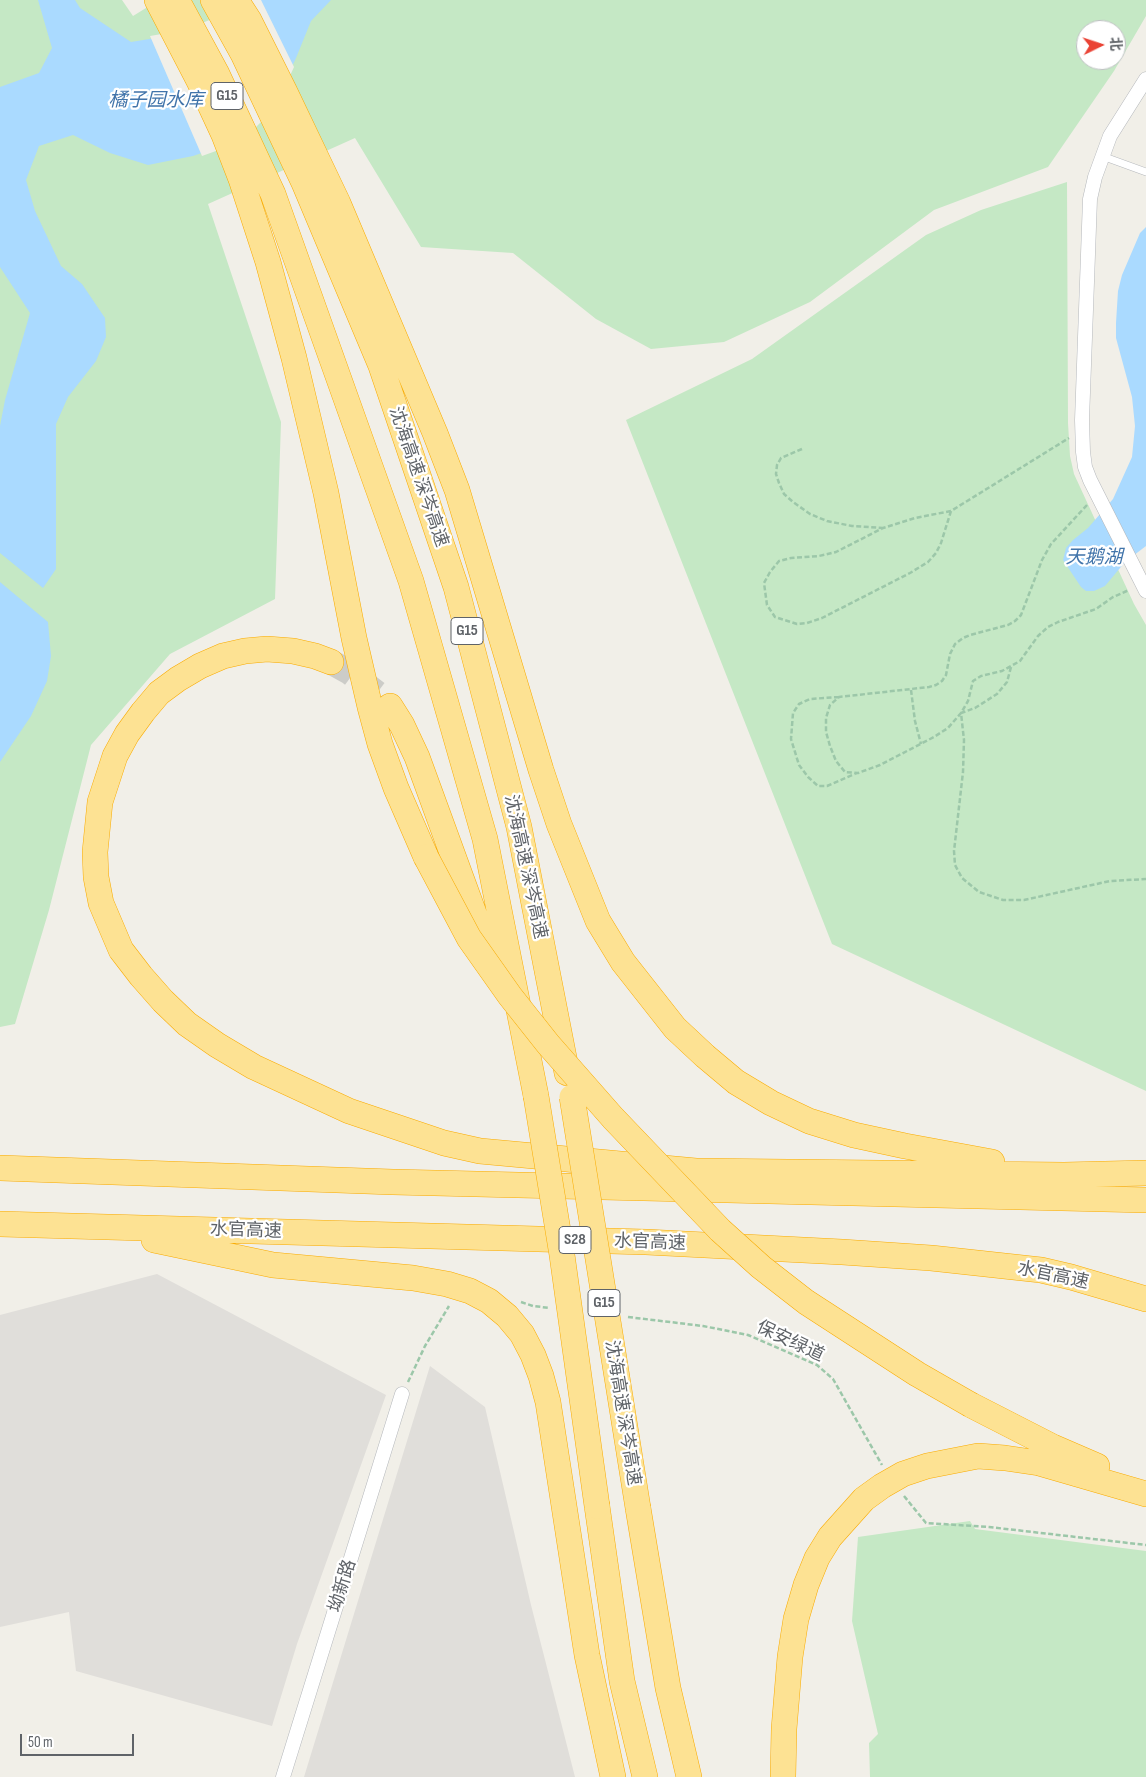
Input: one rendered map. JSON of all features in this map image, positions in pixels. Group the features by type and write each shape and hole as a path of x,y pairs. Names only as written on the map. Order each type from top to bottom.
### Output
{"highway":[{"path":"157,0 199,81 224,135 247,197 268,262 294,358 326,493 354,638 380,744 396,788 426,857 469,938 510,996 548,1044 613,1118 720,1230 761,1267 806,1302 917,1374 971,1405 1053,1448 1146,1487"},
{"name":"沈海高速 深岑高速","path":"177,0 217,74 272,194 411,581 484,839 534,1088 562,1255 622,1682 645,1777"},
{"name":"沈海高速 深岑高速","path":"213,0 314,179 381,366 456,587 519,827 572,1098 668,1688 689,1777"},
{"path":"236,0 281,84 314,179 431,424 454,482 559,824 598,921 623,962 675,1028 699,1051 736,1082 771,1103 809,1121 854,1135 1064,1175"},
{"path":"331,662 293,651 246,651 223,656 178,678 159,693 127,734 115,756 100,802 96,827 95,860 101,903 120,950 140,976 187,1024 217,1045 254,1067 349,1111 444,1143 480,1151 696,1171 1064,1175 1146,1173"},
{"path":"390,706 418,757 534,1088"},
{"path":"0,1168 393,1182 1146,1200"},
{"name":"水官高速","path":"0,1224 646,1242 902,1256 1041,1270 1146,1299"},
{"path":"94,1227 273,1265 414,1278 446,1284 470,1291 489,1301 507,1316 522,1334 533,1355 548,1402 586,1655 613,1777"},
{"path":"783,1777 784,1720 796,1619 806,1585 817,1558 830,1537 864,1499 903,1474 927,1466 978,1456 1039,1463 1146,1494"}],"street":[{"path":"1145,587 1098,497 1085,467 1082,435 1090,199 1095,177 1110,136 1146,79"},
{"name":"坳新路","path":"283,1777 402,1394"}],"lane":[{"path":"1102,156 1146,172"}],"path":[{"path":"951,511 936,553 928,562 910,574 822,618 807,623 797,624 775,617 767,605 764,583 778,561 836,552 883,528 915,518 951,511 1068,438 1082,435"},
{"path":"802,449 781,458 777,465 776,474 779,483 784,494 792,502 810,514 827,520 852,526 883,528"},
{"path":"1098,497 1051,544 1042,560 1025,608 1015,621 1008,625 963,638 955,644 950,654 946,675 942,681 936,685 911,692 810,699 799,704 793,713 791,739 799,765 808,778 818,786 827,786 880,765 921,744 948,728 961,713 968,700 973,681 981,676 1011,667 1020,662 1038,636 1048,627 1096,609 1113,597 1129,590 1145,587"},
{"path":"961,713 975,708 997,694 1007,682 1011,667"},
{"path":"911,692 915,721 921,744"},
{"path":"839,697 830,705 826,718 826,732 836,761 845,772 858,773"},
{"path":"961,713 964,740 963,772 954,851 955,865 962,878 979,892 1003,900 1024,900 1110,881 1146,879"},
{"path":"517,1300 533,1306 552,1308"},
{"path":"402,1394 434,1330 448,1307 455,1303"},
{"name":"保安绿道","path":"627,1317 703,1326 748,1335 817,1365 833,1379 886,1470"},
{"path":"902,1492 926,1523 989,1527 1146,1545"}],"shaded area":[{"path":"157,1274 386,1395 297,1644 272,1726 76,1671 69,1612 0,1627 0,1315"},
{"path":"430,1366 485,1407 531,1605 575,1777 304,1777"}],"green space":[{"path":"0,0 122,0 133,16 159,0 1146,0 1146,16 1126,50 1126,20 1076,20 1076,70 1115,70 1048,167 934,210 810,302 724,342 651,349 596,319 513,253 421,247 355,138 208,204 281,422 275,599 170,654 91,745 49,910 15,1024 0,1027"},
{"path":"1067,182 1068,423 1070,456 1074,474 1134,604 1146,625 1146,1091 832,944 626,420 752,359 926,235 981,210"},
{"path":"970,1521 975,1529 1146,1551 1146,1777 870,1777 869,1743 878,1734 852,1621 858,1537"}],"water":[{"name":"橘子园水库","path":"38,0 75,0 80,8 131,42 186,33 255,0 331,0 311,21 276,101 239,140 193,156 148,165 110,153 73,135 39,146 26,180 35,211 61,266 82,284 105,318 106,337 96,361 68,397 56,424 56,569 43,588 0,553 0,426 5,400 30,313 0,267 0,87 39,73 52,48"},
{"name":"天鹅湖","path":"1146,227 1146,546 1125,562 1105,586 1094,591 1086,591 1081,587 1063,560 1066,548 1088,528 1113,499 1132,457 1135,426 1132,397 1116,338 1116,323 1118,291 1122,275 1140,233"},
{"path":"0,582 48,622 51,656 47,681 31,716 0,762"}],"pier":[{"path":"250,0 261,0 294,67 278,102 241,142 202,156 150,36 185,30 234,10"}],"tunnel":[{"path":"331,662 349,672 377,693"}]}
